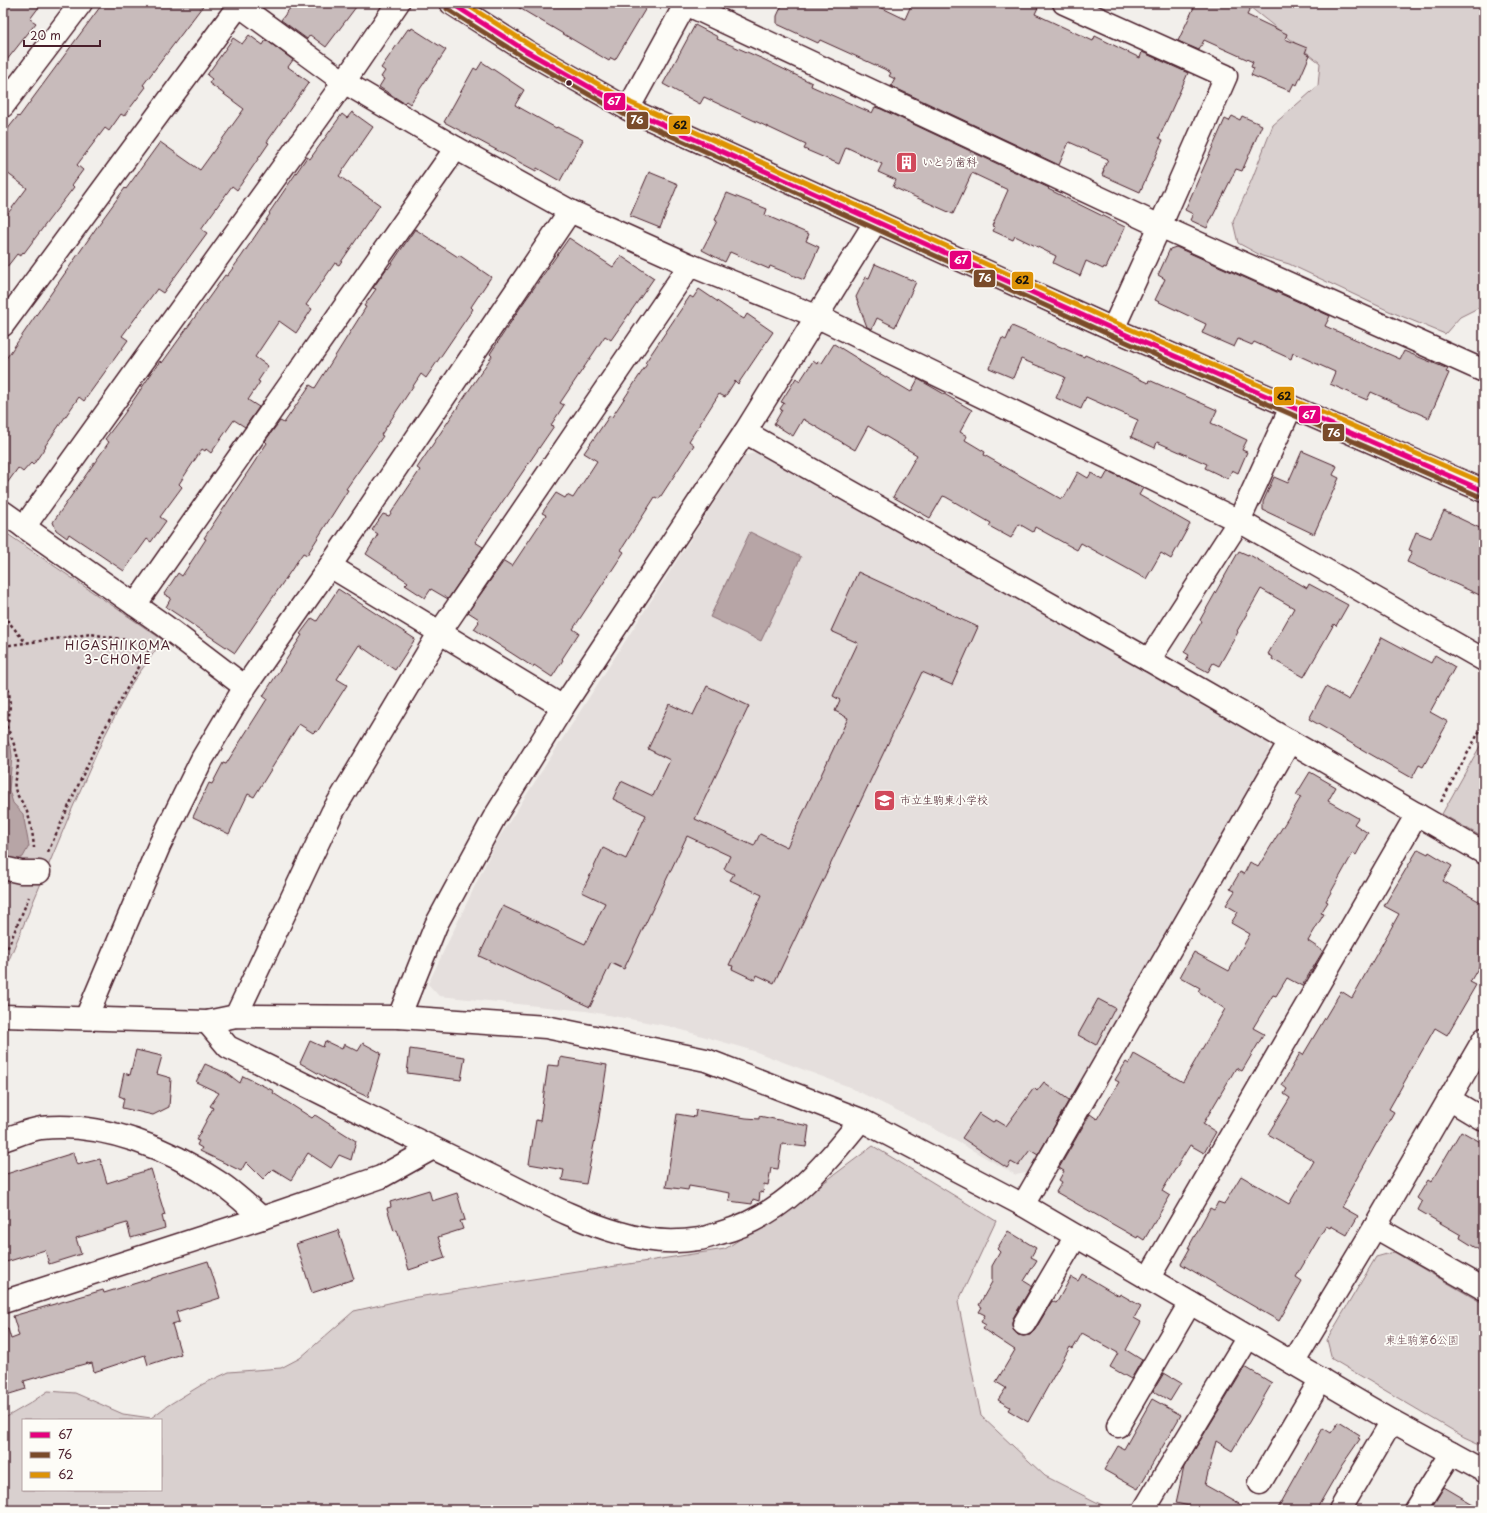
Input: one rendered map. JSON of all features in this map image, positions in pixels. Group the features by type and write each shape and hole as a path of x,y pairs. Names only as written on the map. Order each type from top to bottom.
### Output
{"street":[{"path":"3,106 81,3"},
{"path":"245,687 165,626 9,519 344,82 398,3"},
{"path":"451,3 526,51 628,109 1113,329 1484,491"},
{"path":"628,109 685,3 1160,226 1484,371"},
{"path":"1064,3 1226,76 1113,329"},
{"path":"3,325 237,4 344,82 456,148 570,211 690,266 816,316 1238,521 1484,660"},
{"path":"135,605 456,148"},
{"path":"86,1018 159,846 202,759 245,687 330,566 570,211"},
{"path":"399,1017 436,925 494,818 563,707 745,432 876,221"},
{"path":"236,1016 332,813 440,632 690,266"},
{"path":"1148,660 1238,521 1291,407"},
{"path":"745,432 1148,660 1484,853"},
{"path":"330,566 563,707"},
{"path":"1023,1205 1290,741"},
{"path":"1148,1279 1423,818"},
{"path":"3,868 21,872 34,872"},
{"path":"3,1016 207,1022 236,1016 399,1017 546,1027 706,1060 861,1120 1023,1205 1248,1338 1392,1421 1484,1471"},
{"path":"207,1022 228,1046 433,1148 577,1217 621,1234 667,1241 700,1239 735,1229 765,1215 793,1194 827,1162 861,1120"},
{"path":"1293,1363 1375,1227 1484,1039"},
{"path":"1448,1099 1484,1120"},
{"path":"3,1140 40,1128 73,1127 100,1130 140,1142 186,1163 221,1183 262,1218"},
{"path":"3,1302 262,1218 381,1177 433,1148"},
{"path":"1375,1227 1484,1290"},
{"path":"1024,1324 1076,1236"},
{"path":"1118,1426 1190,1303"},
{"path":"1144,1510 1248,1338"},
{"path":"1260,1483 1321,1379"},
{"path":"1340,1510 1392,1421"},
{"path":"1415,1510 1451,1453"}],"path":[{"path":"3,615 26,643"},
{"path":"3,959 34,872 100,737 165,626"},
{"path":"3,646 91,634 142,642 152,646"},
{"path":"3,685 8,689 10,698 9,720 7,724 12,742 17,751 18,763 14,787 26,808 32,825 34,872"},
{"path":"3,721 7,724"},
{"path":"1423,818 1484,723"}],"shaded area":[{"name":"市立生駒東小学校","path":"758,452 1035,607 1268,742 1271,757 1030,1172 1016,1175 933,1128 847,1086 754,1051 668,1026 586,1011 439,996 428,984 495,844 744,456"},
{"path":"750,532 801,557 761,641 710,617"},
{"path":"3,731 11,748 12,756 9,790 13,803 23,814 29,846 23,857 16,860 3,857"}],"green space":[{"path":"1245,3 1484,3 1484,305 1460,317 1445,334 1389,311 1289,264 1262,256 1238,243 1233,222 1273,125 1318,86 1320,63"},
{"path":"3,531 163,640 132,683 103,739 3,974"},
{"path":"1484,739 1484,838 1442,814"},
{"path":"873,1146 996,1221 958,1302 981,1416 1045,1476 1112,1510 3,1510 3,1419 48,1391 75,1393 123,1414 151,1418 167,1406 203,1384 229,1372 281,1368 300,1358 354,1311 411,1298 725,1249 803,1198"},
{"name":"東生駒第6公園","path":"1394,1252 1484,1304 1484,1446 1464,1437 1332,1359 1327,1340 1376,1257"}],"building":[{"path":"3,3 42,3 30,19 36,23 3,65"},
{"path":"103,3 205,3 143,85 146,87 124,116 121,114 109,131 105,128 77,165 83,170 72,185 74,187 24,253 23,252 20,256 17,254 3,272 3,220 27,188 3,170 3,135 18,116 19,117"},
{"path":"294,3 359,3 326,47 310,35 307,39 281,20"},
{"path":"511,3 649,3 615,60 611,58 609,61"},
{"path":"783,3 872,3 905,19 912,3 1040,3 1035,14 1093,41 1095,36 1140,58 1142,52 1188,73 1159,138 1163,140 1140,192 1102,175 1108,159 1069,142 1059,165 891,86 895,79 889,76 891,73 884,69 820,40 818,43 777,24 777,16"},
{"path":"1196,3 1253,3 1247,15 1287,34 1285,39 1307,48 1305,53 1310,55 1297,85 1294,83 1290,91 1251,75 1254,68 1251,67 1253,62 1204,40 1199,50 1178,41"},
{"path":"695,25 718,37 717,39 812,83 811,86 872,113 875,107 881,109 1049,188 1048,189 1125,227 1106,268 1104,267 1103,269 1086,261 1080,276 1053,263 1056,256 1015,236 1013,240 993,231 995,227 992,226 1008,190 972,173 953,214 893,187 896,180 878,172 882,164 846,147 839,164 804,149 806,145 704,97 700,104 663,84"},
{"path":"412,28 446,50 410,104 406,101 404,103 379,87 384,79 381,77 385,71 381,68 408,29 411,30"},
{"path":"249,35 263,45 266,40 293,60 288,67 309,82 267,142 269,143 237,190 232,186 201,229 207,233 163,293 157,289 122,336 128,340 84,401 79,397 33,465 31,463 23,472 18,468 3,489 3,363 99,224 160,142 200,170 244,109 209,83 212,79 207,75 233,38 242,44"},
{"path":"482,62 524,90 515,105 556,128 557,127 583,140 560,181 537,168 536,171 444,122 474,68 477,70"},
{"path":"352,112 373,127 339,176 380,205 339,265 335,263 306,305 312,309 296,333 279,321 255,357 268,366 258,381 260,382 248,400 259,407 245,427 234,420 211,453 206,449 205,451 202,449 179,484 182,487 160,517 166,521 151,542 147,539 124,571 69,534 67,538 56,530 53,522 109,442 105,439 160,361 162,363 225,275 227,276 241,257 307,157 310,159 342,114 347,118"},
{"path":"1232,116 1240,120 1242,116 1262,125 1242,171 1236,169 1207,228 1190,220 1193,214 1185,210 1225,119 1229,121"},
{"path":"649,172 678,184 660,228 630,216"},
{"path":"727,193 767,209 765,215 809,234 806,241 819,247 804,280 770,266 769,269 730,252 725,262 702,250 717,221 715,220"},
{"path":"415,229 458,257 459,255 491,277 471,307 473,309 426,378 421,374 381,435 383,436 346,489 348,490 307,555 303,553 235,653 166,607 171,598 164,594 178,573 182,576 206,539 204,538 267,443 265,441 280,421 284,423 310,385 315,388 366,307 364,306 376,289 373,288 387,268 388,269"},
{"path":"569,238 613,267 621,256 654,278 611,340 605,336 560,403 564,405 551,425 554,426 475,542 483,547 448,599 431,589 425,598 405,585 408,582 366,554 378,534 372,530 383,514 389,516 420,470 417,468 492,356 490,354"},
{"path":"1176,247 1330,316 1325,326 1400,359 1404,351 1448,369 1446,372 1449,373 1429,418 1371,392 1367,400 1330,384 1335,372 1293,353 1291,359 1254,342 1252,345 1238,339 1234,347 1202,333 1206,324 1155,300 1165,279 1158,275 1170,249"},
{"path":"875,264 916,282 895,327 877,318 872,329 867,327 856,297 866,277 869,278"},
{"path":"699,289 744,319 747,314 773,332 738,384 735,381 725,397 719,394 689,441 694,445 659,499 655,497 621,550 624,552 573,629 579,633 552,677 534,665 533,667 474,629 479,622 479,619 468,612 504,561 512,566 546,515 542,513 556,493 565,498 567,495 573,498 597,461 584,453 610,415 612,417 647,364 645,363 690,296 693,298"},
{"path":"1012,326 1084,357 1085,355 1148,383 1149,380 1217,410 1211,423 1247,440 1242,450 1247,452 1238,473 1232,470 1228,479 1205,468 1207,464 1157,442 1155,448 1131,437 1138,420 1086,397 1081,409 1056,398 1065,377 1021,359 1013,378 989,368 1002,338 1006,340"},
{"path":"834,344 860,360 859,361 911,392 918,379 972,410 960,432 967,436 965,440 985,452 984,455 1061,499 1062,497 1064,498 1078,472 1088,478 1091,473 1103,480 1108,471 1143,488 1139,495 1190,524 1171,559 1161,553 1146,579 1081,543 1077,550 1035,527 1033,532 1019,524 1011,538 989,526 991,523 943,496 930,518 893,497 917,455 868,426 855,450 803,419 793,436 774,424 782,410 780,409 784,403 781,402 796,378 800,381 813,361 817,364 818,361 822,363"},
{"path":"1302,451 1337,466 1333,475 1339,478 1314,534 1263,510 1263,502 1274,477 1288,483"},
{"path":"1444,511 1484,530 1484,597 1407,562 1412,551 1409,550 1416,532 1431,538"},
{"path":"1239,551 1248,554 1307,588 1309,584 1348,605 1336,626 1334,624 1304,677 1272,659 1273,657 1268,654 1294,608 1261,589 1219,666 1213,663 1208,672 1186,660 1189,655 1184,652 1202,621 1200,620"},
{"path":"858,572 978,627 952,685 922,672 774,983 757,975 755,980 732,969 733,966 729,965 762,895 730,880 734,874 724,869 730,856 687,836 624,969 611,963 590,1007 479,956 503,906 585,944 605,903 582,892 603,848 626,859 646,815 613,799 621,781 653,796 670,760 648,749 669,704 693,715 707,686 749,706 695,819 754,846 760,834 787,847 848,718 835,711 840,700 833,696 858,643 831,631"},
{"path":"338,589 415,639 395,670 359,645 337,679 347,685 317,732 315,731 313,733 299,724 254,797 248,794 229,834 193,817 209,783 212,784 223,763 226,764 267,699 263,696 302,635 300,634 312,618 317,621"},
{"path":"1382,637 1431,663 1435,655 1455,667 1430,712 1448,722 1423,767 1419,765 1412,778 1309,719 1326,687 1349,700"},
{"path":"1310,772 1336,787 1328,801 1358,818 1354,824 1368,833 1356,855 1353,853 1326,901 1328,902 1321,913 1324,914 1308,941 1323,951 1302,986 1287,978 1276,996 1273,995 1253,1028 1264,1034 1242,1071 1236,1068 1203,1124 1216,1132 1204,1153 1190,1145 1162,1191 1170,1196 1144,1240 1138,1236 1137,1238 1056,1192 1062,1182 1059,1180 1064,1171 1059,1168 1090,1114 1097,1119 1119,1082 1115,1080 1126,1062 1129,1064 1134,1054 1183,1082 1225,1009 1198,991 1200,988 1180,977 1194,952 1229,971 1250,934 1231,923 1238,912 1226,905 1235,891 1230,889 1240,872 1244,874 1250,862 1258,867 1301,797 1296,795"},
{"path":"1418,849 1428,854 1429,852 1452,866 1443,881 1484,904 1484,958 1470,982 1476,985 1447,1035 1435,1028 1389,1109 1394,1112 1342,1207 1358,1216 1347,1235 1331,1226 1330,1228 1326,1226 1296,1277 1302,1281 1279,1321 1181,1264 1210,1208 1214,1210 1218,1202 1224,1204 1241,1176 1289,1204 1314,1161 1268,1134 1290,1098 1284,1094 1287,1089 1282,1085 1300,1053 1303,1055 1341,991 1352,998 1399,914 1384,906"},
{"path":"1098,999 1115,1008 1096,1045 1078,1035"},
{"path":"310,1041 323,1047 325,1041 342,1049 344,1044 358,1051 363,1043 381,1053 368,1097 328,1079 300,1063"},
{"path":"410,1049 465,1057 461,1080 407,1073"},
{"path":"136,1050 162,1056 157,1074 171,1078 169,1107 153,1115 122,1108 124,1098 119,1096 124,1073 130,1075"},
{"path":"560,1057 607,1065 598,1124 586,1184 562,1180 564,1170 529,1164 536,1120 540,1121 548,1065 559,1066"},
{"path":"205,1064 228,1074 240,1083 243,1076 274,1091 273,1093 312,1118 315,1115 356,1141 351,1160 339,1155 331,1168 308,1153 291,1180 273,1169 263,1179 246,1162 241,1171 200,1151 202,1148 197,1145 199,1141 196,1140 213,1108 210,1106 219,1093 196,1082"},
{"path":"1044,1082 1069,1100 1038,1155 1030,1150 1018,1166 1011,1162 1007,1168 962,1138 979,1113 993,1122 996,1120 1006,1126 1034,1088 1037,1091"},
{"path":"696,1110 746,1118 759,1119 759,1116 809,1126 806,1147 782,1144 778,1169 771,1168 768,1185 764,1184 763,1193 760,1192 759,1201 753,1199 752,1204 729,1201 730,1193 689,1186 688,1190 666,1187 677,1114 695,1117"},
{"path":"1461,1131 1484,1144 1484,1253 1460,1238 1461,1235 1418,1210 1422,1202 1417,1198 1428,1180 1431,1182"},
{"path":"73,1153 77,1165 100,1159 107,1183 151,1169 165,1215 162,1216 165,1228 131,1238 127,1223 76,1238 81,1254 49,1264 45,1250 3,1263 3,1175"},
{"path":"429,1190 432,1201 457,1193 465,1220 460,1221 463,1229 438,1237 445,1258 409,1270 397,1230 394,1231 387,1208 391,1207 390,1202"},
{"path":"338,1230 354,1279 312,1293 296,1244"},
{"path":"1008,1231 1036,1248 1031,1257 1037,1260 1024,1281 1032,1286 1013,1318 1013,1330 1018,1335 1030,1335 1035,1330 1052,1301 1057,1302 1071,1277 1078,1281 1082,1274 1119,1296 1120,1294 1141,1306 1134,1318 1141,1322 1126,1350 1142,1360 1131,1379 1110,1367 1118,1353 1082,1333 1073,1349 1070,1347 1028,1422 1008,1410 1010,1407 998,1400 1006,1388 996,1382 1015,1350 983,1329 986,1325 981,1322 985,1315 979,1312 982,1307 979,1305 992,1282 992,1266 1000,1252 997,1249"},
{"path":"208,1261 220,1298 176,1312 179,1322 172,1324 181,1354 148,1365 145,1355 94,1372 92,1363 88,1363 24,1381 26,1389 3,1396 3,1330 8,1329 11,1339 19,1336 13,1316 103,1290 104,1293"},
{"path":"1245,1367 1272,1383 1232,1451 1216,1441 1205,1485 1250,1510 1207,1510 1176,1503 1184,1467"},
{"path":"1164,1373 1181,1383 1170,1401 1153,1391"},
{"path":"1152,1399 1181,1415 1138,1489 1104,1470 1118,1446 1124,1449"},
{"path":"1339,1422 1360,1435 1358,1438 1360,1439 1342,1465 1316,1510 1277,1510 1323,1428 1331,1433"},
{"path":"1444,1487 1483,1510 1430,1510"}],"transit line":[{"name":"67","path":"451,3 526,51 628,109 1113,329 1484,491"},
{"name":"62","path":"464,3 530,45 631,103 1116,323 1484,483"},
{"name":"76","path":"447,9 523,57 625,115 1110,335 1481,497"}],"place":[{"name":"いとう歯科","path":"906,162"},
{"name":"市立生駒東小学校","path":"884,800"}],"district":[{"name":"HIGASHIIKOMA 3-CHOME","path":"118,653"}]}
